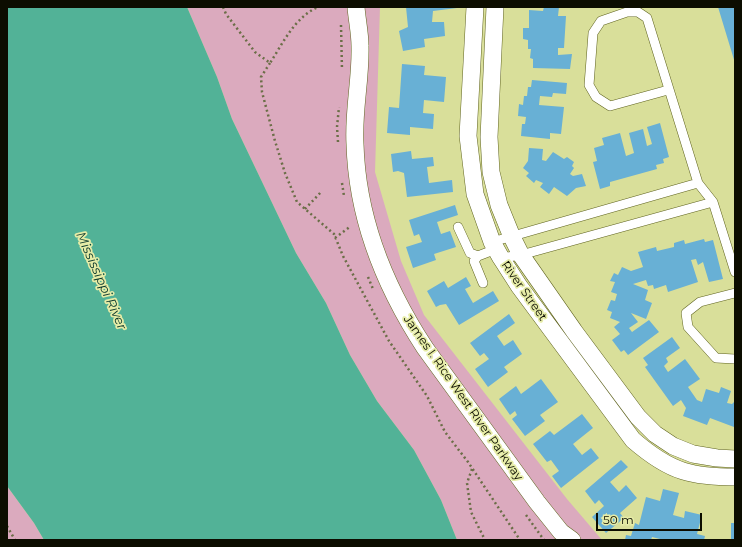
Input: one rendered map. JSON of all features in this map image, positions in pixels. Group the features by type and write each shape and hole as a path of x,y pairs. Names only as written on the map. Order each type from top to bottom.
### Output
{"street":[{"name":"James I. Rice West River Parkway","path":"356,7 360,47 355,144 358,182 366,220 378,257 393,293 410,325 425,348 537,502 557,527 572,540"},
{"name":"River Street","path":"475,7 482,53 476,194 496,250 519,286 595,390 634,440 648,454 693,454 735,459"},
{"name":"River Street","path":"482,53 494,7"},
{"name":"River Street","path":"478,136 491,172 499,205 521,255 574,331 638,417 655,434 666,453 683,471 735,477"}],"lane":[{"path":"668,90 610,106 596,97 589,85 593,33 600,21 627,12 638,12 647,18 698,183 713,202 735,272"},
{"path":"483,283 474,261 478,256 496,250 512,237 698,183"},
{"path":"496,250 521,255 713,202"},
{"path":"458,227 470,253 478,256"},
{"path":"735,293 700,302 686,313 688,328 716,358 735,359"},
{"path":"560,342 574,331"},
{"path":"595,390 611,380"},
{"path":"716,476 717,458"}],"path":[{"path":"223,7 226,14 256,52 270,63"},
{"path":"318,7 300,19 261,77 262,92 285,173 297,202 334,234 343,256 389,341 427,396 445,432 472,468 520,540"},
{"path":"305,209 322,191"},
{"path":"335,238 351,226"},
{"path":"472,468 467,483 471,512 485,540"},
{"path":"7,526 15,540"}],"shaded area":[{"path":"187,7 380,7 375,172 401,261 424,315 567,499 602,540 457,540 441,500 414,450 377,401 350,355 326,303 296,253 232,119 217,77"},
{"path":"7,486 34,523 44,540 7,540"}],"water":[{"name":"Mississippi River","path":"7,7 187,7 217,77 232,119 296,253 326,303 350,355 377,401 414,450 441,500 457,540 44,540 34,523 7,486"}],"building":[{"path":"406,7 457,8 433,11 432,22 444,22 445,36 424,39 425,47 403,51 399,31 408,27"},
{"path":"544,7 559,7 558,16 566,16 564,48 558,48 558,55 572,54 570,69 533,68 533,59 530,58 531,49 528,49 528,40 523,39 523,28 529,28 529,10 543,11"},
{"path":"718,7 735,7 735,63"},
{"path":"402,64 425,66 424,75 446,77 444,102 424,100 423,113 434,114 433,129 410,127 410,135 387,133 389,107 399,108"},
{"path":"532,80 567,83 566,94 553,93 552,97 540,96 539,105 564,107 561,134 550,133 550,139 521,136 522,124 525,124 526,117 518,116 519,104 523,105 524,96 527,96 528,87 531,87"},
{"path":"660,123 669,157 663,159 664,163 656,165 657,169 610,182 610,186 600,189 593,162 597,161 594,148 604,145 602,138 620,133 626,156 634,153 629,133 643,129 647,146 652,144 647,127"},
{"path":"529,148 543,149 542,160 546,161 553,152 564,159 567,157 574,162 572,166 574,168 570,174 573,176 582,174 586,186 576,188 567,196 554,187 549,194 540,187 543,183 536,180 534,183 526,176 529,173 523,168 528,161"},
{"path":"411,151 412,159 433,157 434,166 427,167 429,183 452,180 453,192 407,197 404,173 398,171 393,172 391,154"},
{"path":"455,205 458,215 437,222 441,234 450,231 456,247 434,254 436,260 413,268 406,247 422,242 419,234 414,236 409,220"},
{"path":"704,239 705,242 713,240 723,279 709,282 703,262 698,265 696,259 691,260 698,282 668,292 666,285 654,289 653,285 648,286 646,280 633,284 648,290 645,300 652,303 646,319 631,313 638,322 629,328 632,332 649,320 659,332 628,355 624,350 621,352 612,340 620,334 614,327 620,322 610,318 612,312 607,310 611,300 615,301 617,294 611,292 615,282 610,281 614,273 618,275 622,267 631,271 643,267 638,252 656,247 657,251 674,247 674,243 684,240 685,244"},
{"path":"466,277 471,286 465,289 473,303 493,291 499,301 459,325 446,304 436,307 427,291 444,281 448,288"},
{"path":"509,314 515,323 497,336 504,346 513,340 522,354 504,367 508,372 488,387 475,369 489,359 484,353 480,356 470,343"},
{"path":"672,337 680,348 666,358 668,362 664,366 668,372 685,359 700,379 688,387 697,400 702,402 706,389 719,393 721,387 731,391 727,403 732,404 735,401 734,427 710,418 707,425 683,416 686,408 681,400 673,406 645,367 648,365 643,358"},
{"path":"541,379 558,402 540,415 545,421 525,436 512,419 517,415 515,411 510,415 499,399 516,386 521,394"},
{"path":"582,414 593,428 573,444 582,455 591,448 599,458 561,488 552,476 559,471 551,460 547,462 533,444 550,431 554,435"},
{"path":"621,460 628,467 610,482 619,492 626,485 637,498 620,513 624,518 606,533 592,517 604,506 599,500 595,504 585,491"},
{"path":"663,489 679,493 673,515 684,518 685,511 702,515 697,534 705,536 704,540 664,540 652,537 651,540 625,540 626,535 631,536 635,523 639,525 646,497 660,501"},
{"path":"731,523 735,523 735,540 731,540"}]}
